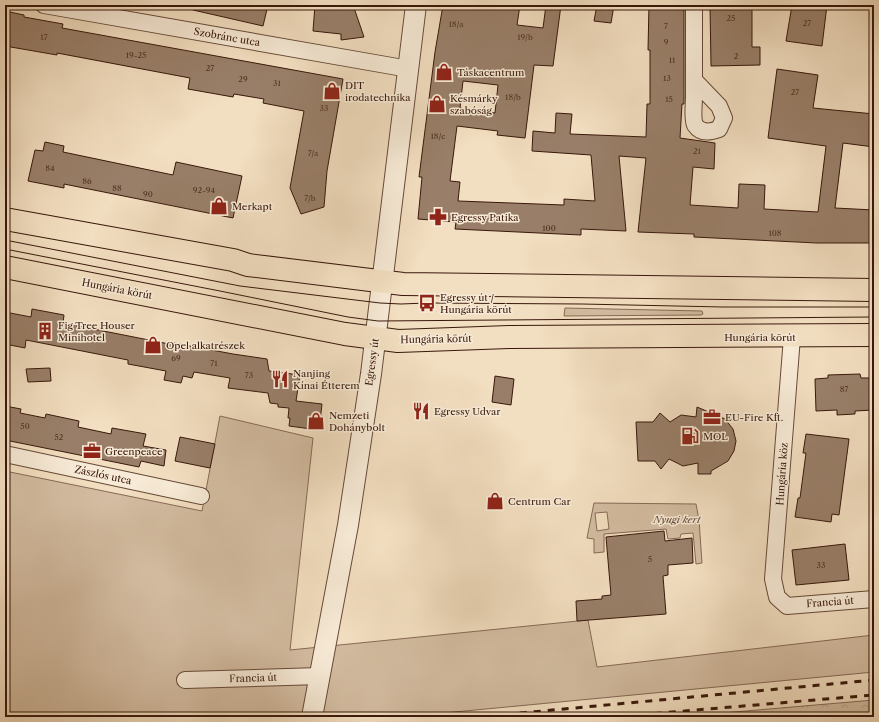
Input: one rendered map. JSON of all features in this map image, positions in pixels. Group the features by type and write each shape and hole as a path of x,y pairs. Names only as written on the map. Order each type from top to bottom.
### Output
{"main road":[{"path":"5,219 225,259 248,265 403,284 874,290"},
{"name":"Hungária körút","path":"5,267 345,334 398,341 510,338 792,337 874,335"}],"street":[{"name":"Szobránc utca","path":"44,5 77,8 409,69"},
{"name":"Egressy út","path":"312,717 348,525 376,338 416,5"},
{"path":"694,5 694,80"},
{"name":"Hungária köz","path":"787,606 777,597 773,579 792,337"},
{"name":"Zászlós utca","path":"5,454 201,496"},
{"name":"Francia út","path":"787,606 874,599"},
{"name":"Francia út","path":"185,680 320,676"}],"green space":[{"path":"565,308 702,311 703,314 564,316"},
{"path":"220,416 313,438 290,650 588,620 597,667 874,635 874,672 402,717 5,717 5,471 202,511"},
{"name":"Nyugi kert","path":"594,503 696,504 699,520 702,563 696,564 693,533 681,534 680,538 668,539 666,529 604,534 604,552 594,553 594,539 587,538","holes":["607,512 609,529 597,531 595,513"]},
{"path":"874,700 874,717 676,717"}],"building":[{"path":"194,5 268,5 263,26 193,10"},
{"path":"315,5 353,5 364,37 341,40 341,34 313,31"},
{"path":"443,5 520,5 517,25 543,28 546,5 561,5 553,66 534,65 525,138 497,135 498,131 457,126 450,181 460,182 458,201 564,205 564,199 595,201 591,155 532,151 533,131 555,133 556,113 572,114 570,134 646,137 647,104 650,104 650,50 648,50 649,5 684,5 684,104 682,104 680,138 715,143 714,169 693,167 690,205 738,208 739,184 765,185 764,209 818,212 826,146 768,138 777,69 818,75 813,108 874,114 874,147 843,143 835,208 874,210 874,243 817,243 694,237 694,234 638,232 646,158 619,156 626,231 581,229 581,235 455,229 456,222 418,219 422,177 419,177 435,52","holes":["463,81 498,85 495,113 460,108"]},
{"path":"597,5 614,5 611,23 594,21"},
{"path":"710,5 752,5 752,47 760,47 760,65 711,66"},
{"path":"792,5 827,5 822,46 786,41"},
{"path":"5,11 24,15 24,17 63,24 62,28 343,79 327,171 324,207 301,214 290,188 304,111 263,103 264,99 234,94 233,97 188,89 190,78 57,53 57,55 5,46"},
{"path":"45,142 64,146 63,152 173,175 176,162 242,176 233,218 64,184 64,188 28,181 35,150 43,151"},
{"path":"32,309 64,315 63,323 169,344 169,342 267,359 269,371 300,375 296,401 322,404 319,430 289,426 289,408 278,407 278,404 270,403 268,393 228,388 230,378 194,372 192,378 183,376 181,383 164,380 166,371 128,364 128,360 26,340 25,348 5,344 5,312 31,317"},
{"path":"50,368 51,381 28,382 26,369"},
{"path":"860,374 861,378 872,378 873,410 855,411 855,414 837,415 837,410 816,411 815,379 828,378 828,375"},
{"path":"495,376 514,379 511,405 492,402"},
{"path":"5,406 21,409 20,413 45,418 46,414 79,421 78,427 111,434 112,428 146,434 143,446 166,450 164,466 141,461 139,467 5,440"},
{"path":"697,407 725,419 733,429 736,441 734,451 728,461 711,471 711,474 698,474 698,463 683,466 669,459 661,469 655,461 638,461 636,422 653,422 660,413 670,422 681,415 696,417"},
{"path":"806,434 849,439 839,515 832,514 831,522 795,517 798,498 800,498 806,453 803,453"},
{"path":"180,437 215,444 210,468 175,461"},
{"path":"664,531 665,541 692,538 693,563 668,565 668,575 663,576 666,614 577,621 576,601 602,599 602,596 611,595 606,537"},
{"path":"845,544 849,580 796,585 792,550"}],"tram line":[{"path":"5,240 240,286 380,303 582,304 723,307 874,307"},
{"path":"5,249 348,317 378,321 874,317"}],"railway":[{"path":"478,717 874,680"},
{"path":"613,717 874,695"}],"place":[{"name":"Táskacentrum","path":"444,72"},
{"name":"DIT irodatechnika","path":"332,91"},
{"name":"Késmárky szabóság","path":"437,104"},
{"name":"Merkapt","path":"219,206"},
{"name":"Egressy Patika","path":"438,217"},
{"name":"Egressy út / Hungária körút","path":"427,303"},
{"name":"Fig Tree Houser Minihotel","path":"45,331"},
{"name":"Opel alkatrészek","path":"153,345"},
{"name":"Nanjing Kínai Étterem","path":"280,379"},
{"name":"Egressy Udvar","path":"421,411"},
{"name":"EU-Fire Kft.","path":"712,417"},
{"name":"Nemzeti Dohánybolt","path":"316,421"},
{"name":"MOL","path":"690,436"},
{"name":"Greenpeace","path":"92,451"},
{"name":"Centrum Car","path":"495,501"}]}
